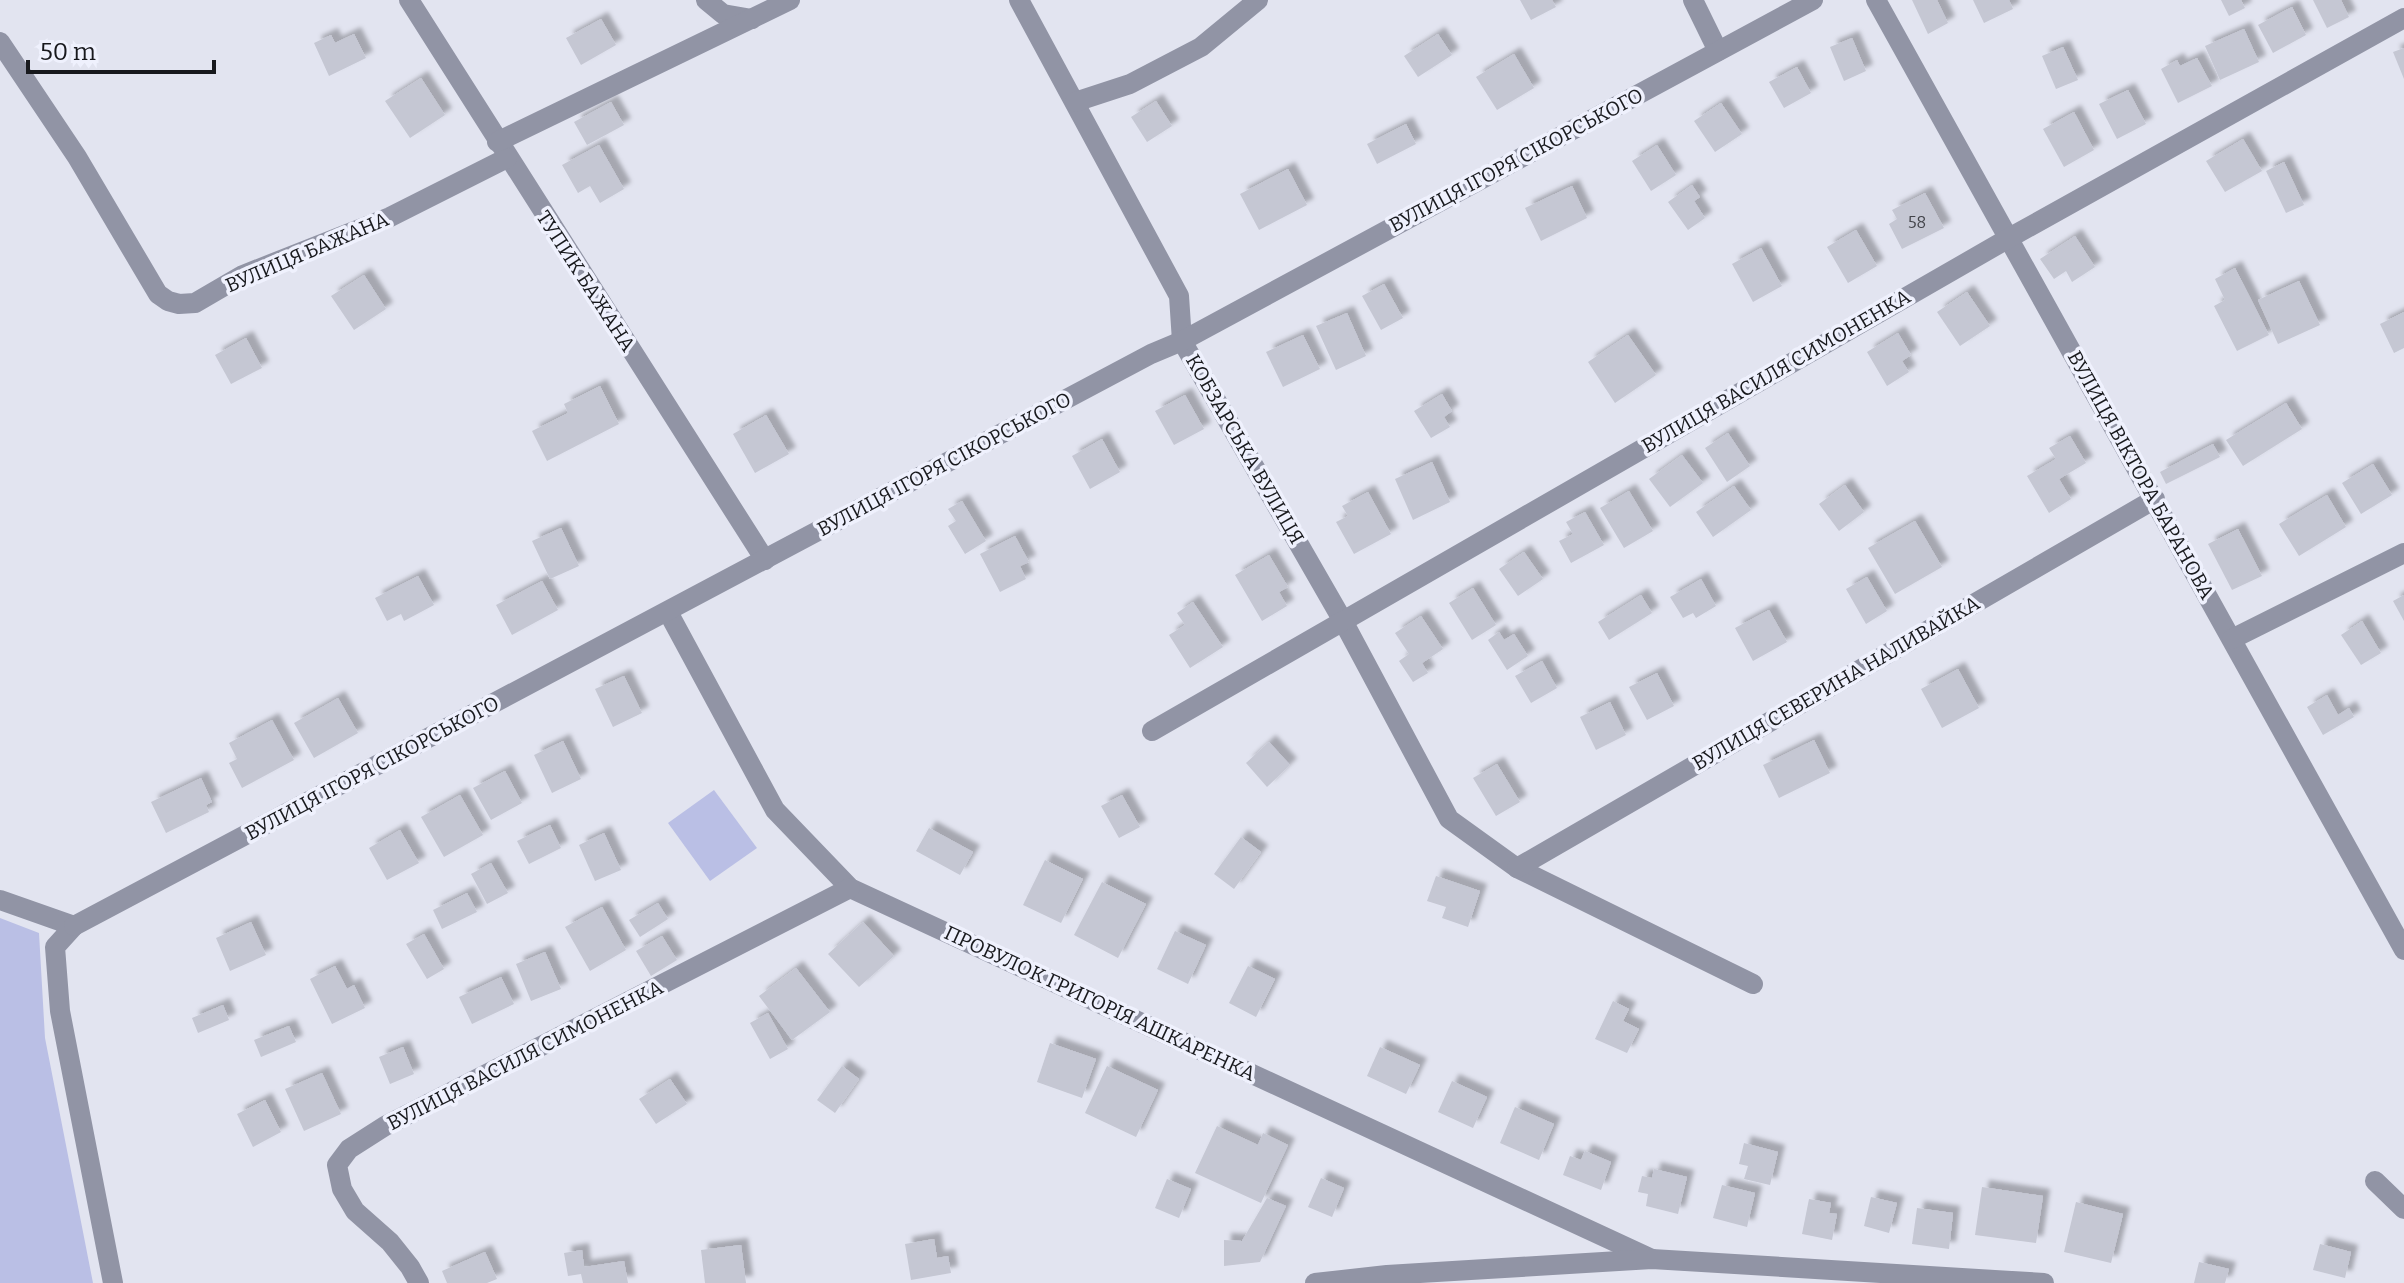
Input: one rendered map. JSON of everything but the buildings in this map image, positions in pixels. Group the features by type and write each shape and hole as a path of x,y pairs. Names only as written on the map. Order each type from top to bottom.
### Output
{"street":[{"name":"ТУПИК БАЖАНА","path":"409,0 765,560"},
{"path":"706,0 723,14 752,19"},
{"name":"ВУЛИЦЯ БАЖАНА","path":"0,42 71,147 158,294 179,304 195,303 243,275 390,217 502,150 790,0"},
{"name":"КОБЗАРСЬКА ВУЛИЦЯ","path":"1019,0 1179,296 1182,341 1343,621 1449,819 1517,868 1753,984"},
{"path":"1075,102 1130,84 1201,47 1258,0"},
{"path":"1693,0 1718,51"},
{"name":"ВУЛИЦЯ ІГОРЯ СІКОРСЬКОГО","path":"74,926 1151,354 1182,341 1813,0"},
{"name":"ВУЛИЦЯ ВІКТОРА БАРАНОВА","path":"1876,0 2404,950"},
{"name":"ВУЛИЦЯ ВАСИЛЯ СИМОНЕНКА","path":"1152,731 2009,238 2404,18"},
{"name":"ВУЛИЦЯ СЕВЕРИНА НАЛИВАЙКА","path":"1517,868 2155,499"},
{"path":"2232,639 2404,553"},
{"name":"ПРОВУЛОК ГРИГОРІЯ АШКАРЕНКА","path":"668,612 775,810 850,888 1652,1259"},
{"name":"ВУЛИЦЯ ВАСИЛЯ СИМОНЕНКА","path":"419,1283 390,1242 355,1211 342,1189 337,1165 349,1149 385,1126 850,888"},
{"path":"0,900 74,926 55,947 60,1011 113,1283"},
{"path":"2375,1181 2404,1209"},
{"path":"1315,1283 1387,1275 1652,1259 2044,1283"}],"shaded area":[{"path":"714,790 757,848 710,881 668,823"},
{"path":"0,918 39,933 45,1038 93,1283 0,1283"}]}
